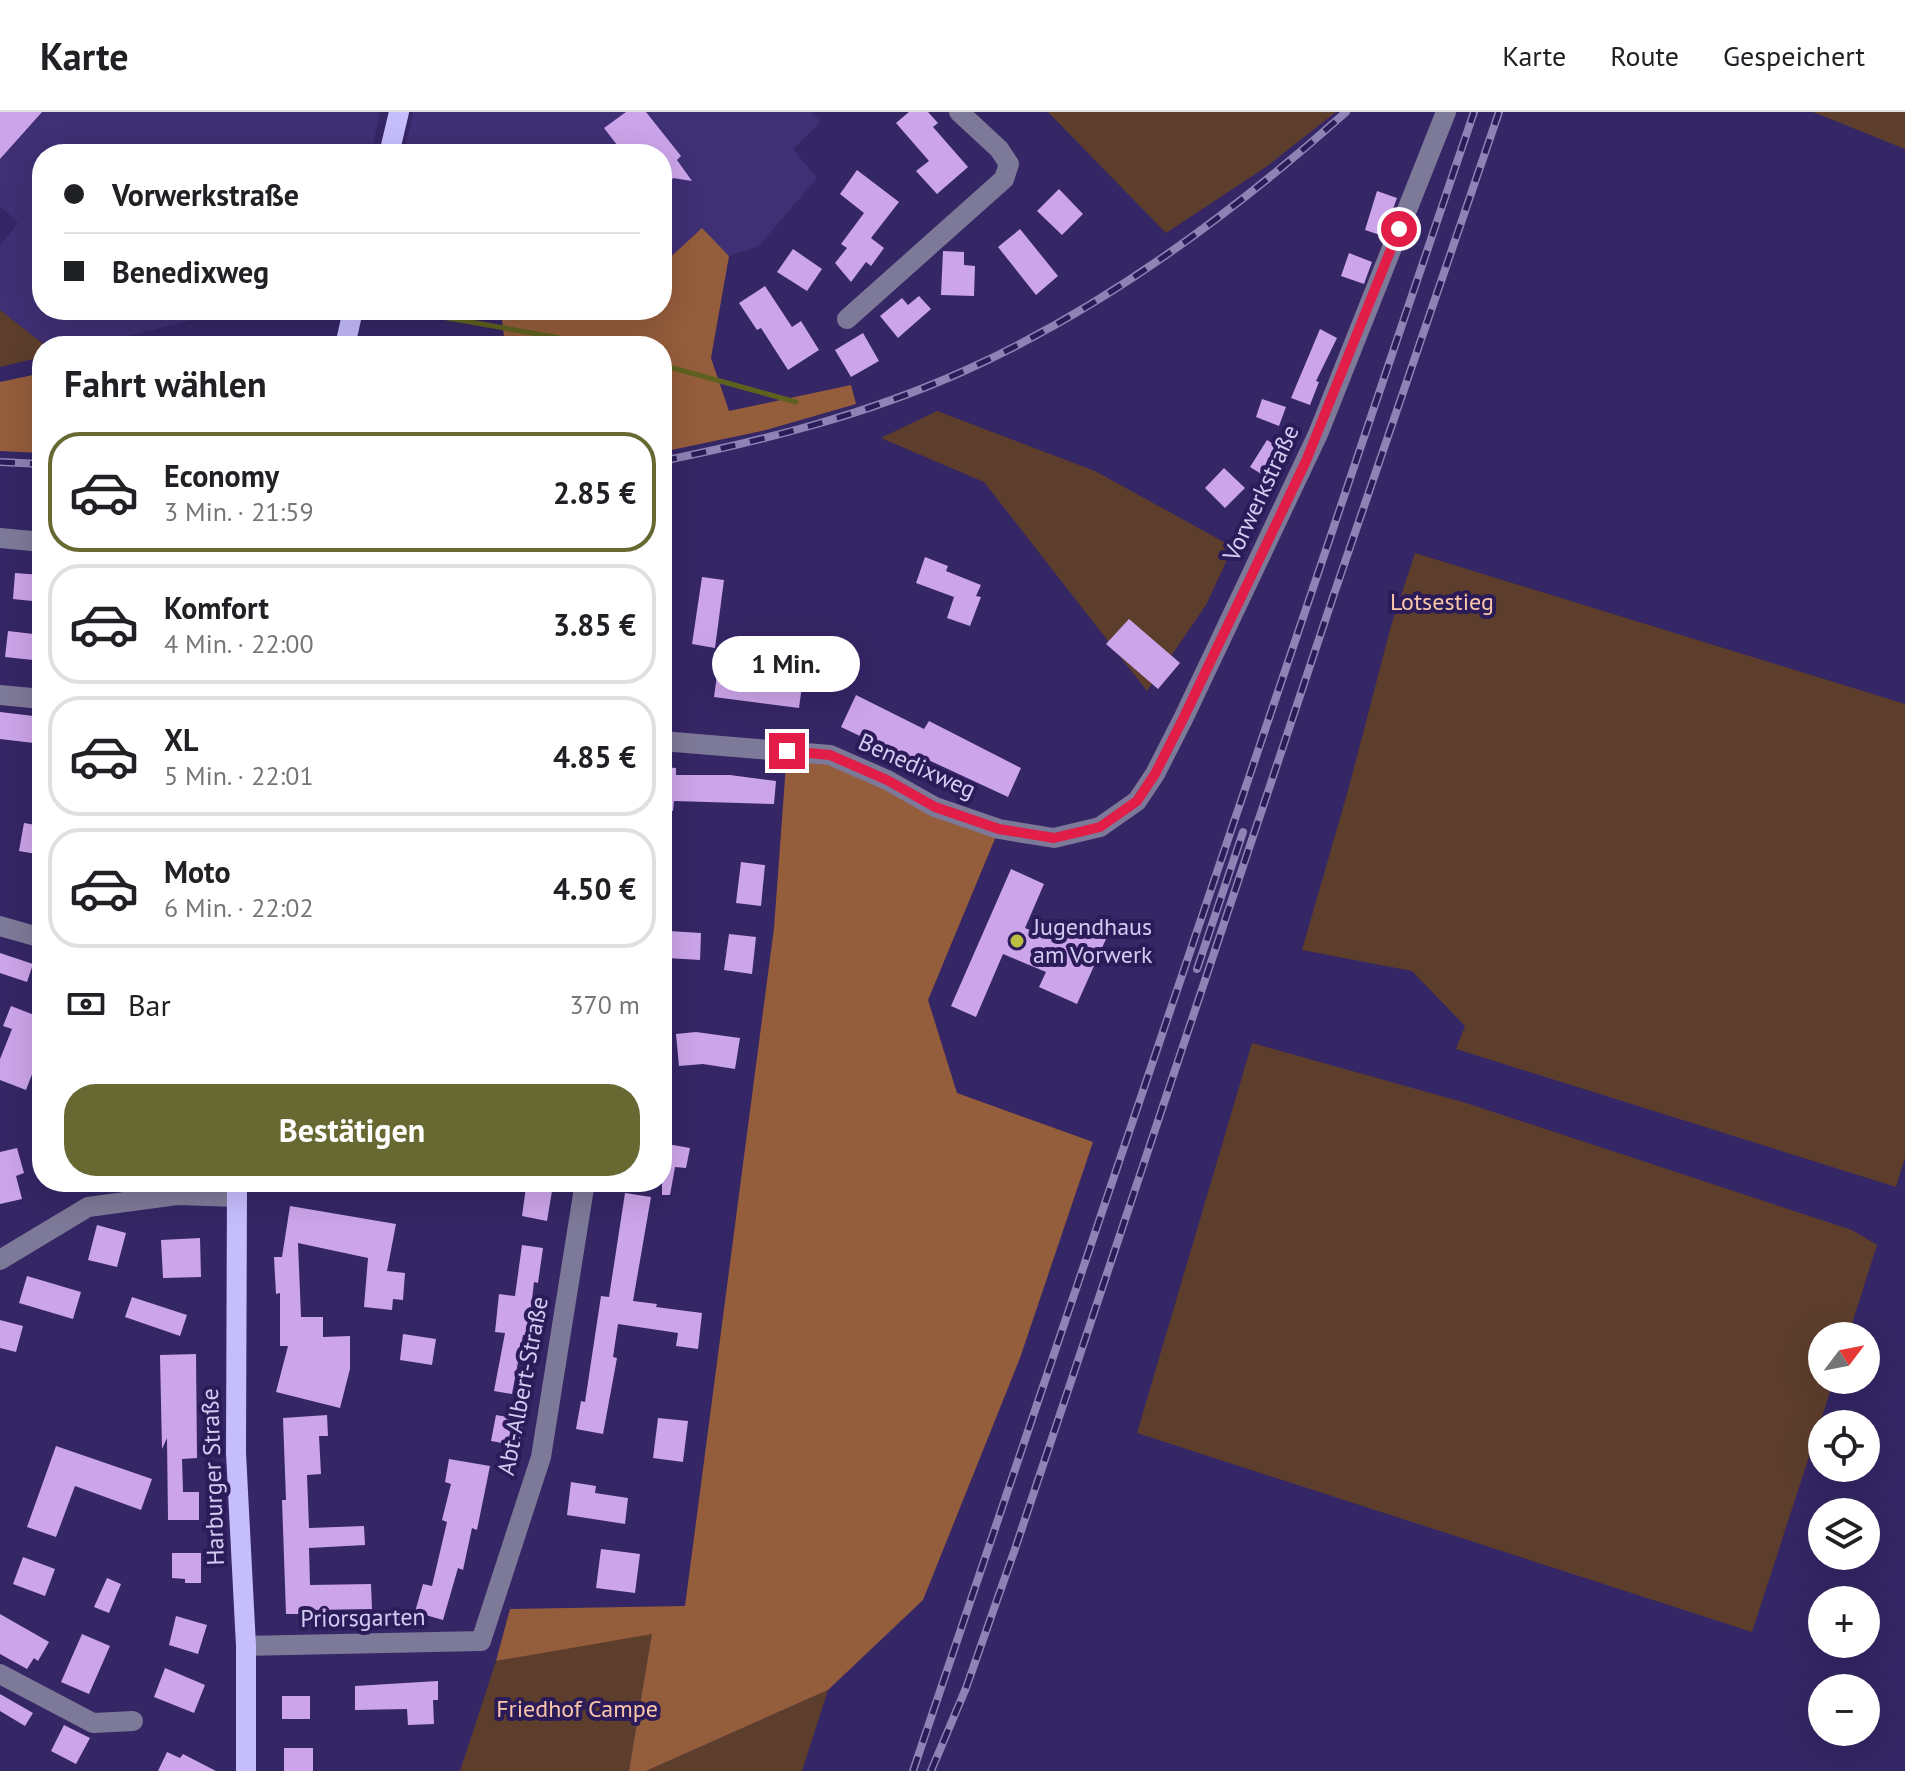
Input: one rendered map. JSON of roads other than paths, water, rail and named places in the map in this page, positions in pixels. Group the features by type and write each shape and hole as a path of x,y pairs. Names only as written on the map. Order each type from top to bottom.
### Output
{"main road":[{"path":"391,144 399,112"},
{"name":"Harburger Straße","path":"237,1192 236,1453 246,1646 246,1771"}],"street":[{"path":"847,319 1004,179 1009,164 999,149 959,112"},
{"name":"Vorwerkstraße","path":"1054,838 1100,827 1137,801 1155,774 1318,434 1446,112"},
{"path":"0,538 32,541"},
{"path":"0,695 32,698"},
{"name":"Benedixweg","path":"672,742 830,755 887,780 935,807 999,829 1054,838"},
{"path":"0,926 32,935"},
{"path":"0,1260 88,1207 207,1192"},
{"name":"Abt-Albert-Straße","path":"481,1641 541,1457 583,1192"},
{"name":"Priorsgarten","path":"246,1646 481,1641"},
{"path":"0,1674 93,1723 133,1721"}],"waterway":[{"path":"459,320 549,336"},
{"path":"672,368 796,402"}],"railway":[{"path":"672,459 778,435 854,413 928,386 1016,346 1067,318 1165,256 1258,187 1346,112"},
{"path":"913,1771 1474,112"},
{"path":"931,1771 966,1688 1015,1549 1333,597 1499,112"},
{"path":"0,462 32,464"},
{"path":"1197,969 1243,832"}],"place":[{"name":"Jugendhaus am Vorwerk","path":"1017,941"}],"park label":[{"name":"Lotsestieg","path":"1442,602"},
{"name":"Friedhof Campe","path":"577,1709"}]}
